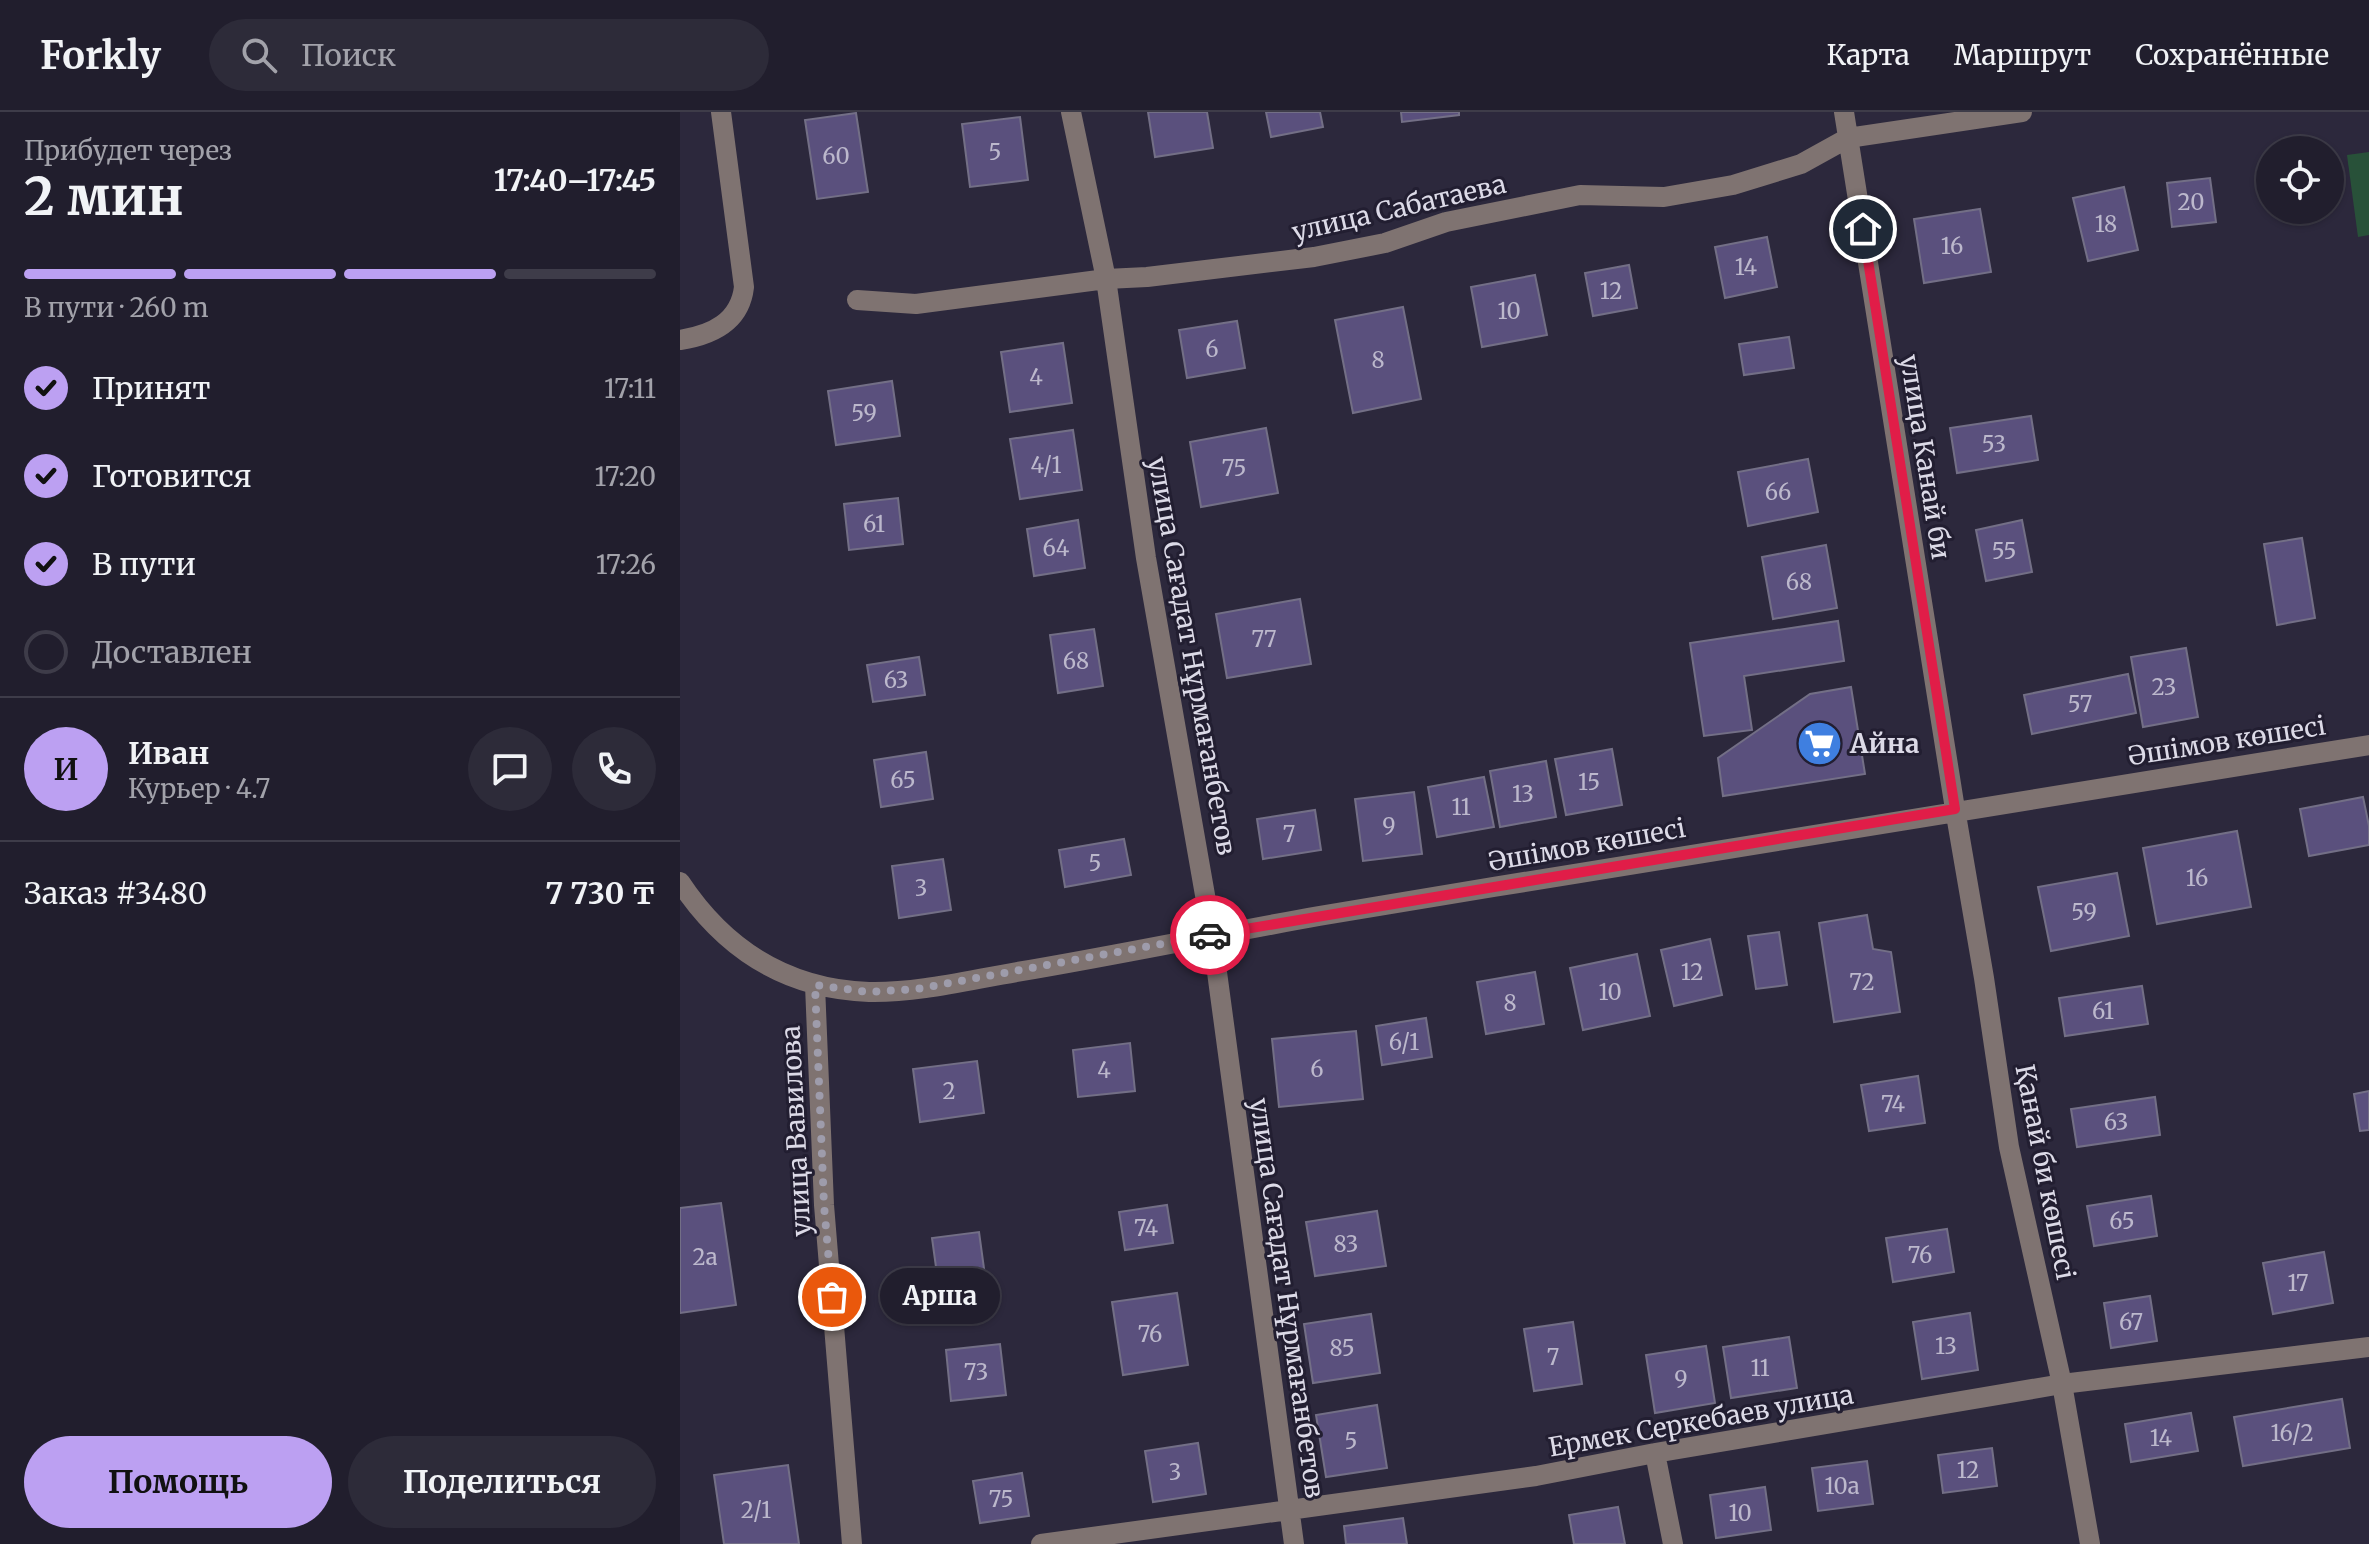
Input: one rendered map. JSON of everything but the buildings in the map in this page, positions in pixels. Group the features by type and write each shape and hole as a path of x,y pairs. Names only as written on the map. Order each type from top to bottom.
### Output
{"street":[{"path":"680,340 718,329 730,322 743,297 721,112"},
{"name":"улица Сағадат Нұрмағанбетов","path":"1071,112 1106,279 1146,558 1212,935 1294,1544"},
{"name":"улица Канай би","path":"1844,112 1955,809"},
{"path":"1848,138 2022,112"},
{"name":"улица Сабатаева","path":"857,300 916,304 1106,279 1314,257 1385,243 1446,222 1580,195 1664,197 1733,185 1801,164 1848,138"},
{"name":"Әшімов көшесі","path":"815,985 868,992 917,989 1212,935 1955,809 2369,745"},
{"name":"Қанай би көшесі","path":"1955,809 2009,1147 2062,1384 2090,1544"},
{"path":"680,882 714,927 741,950 775,971 815,985"},
{"name":"улица Вавилова","path":"815,985 824,1205 852,1544"},
{"name":"Ермек Серкебаев улица","path":"1041,1544 1536,1476 2062,1384 2369,1347"},
{"path":"1655,1453 1673,1544"}],"green space":[{"path":"2369,152 2369,235 2358,237 2347,155"}],"way so far":[{"path":"832,1297 824,1205 815,985 868,992 917,989 1210,935"}],"place":[{"name":"Айна","path":"1819,744"},
{"name":"Арша","path":"832,1297"}],"route":[{"path":"1210,935 1955,809 1863,229"}]}
